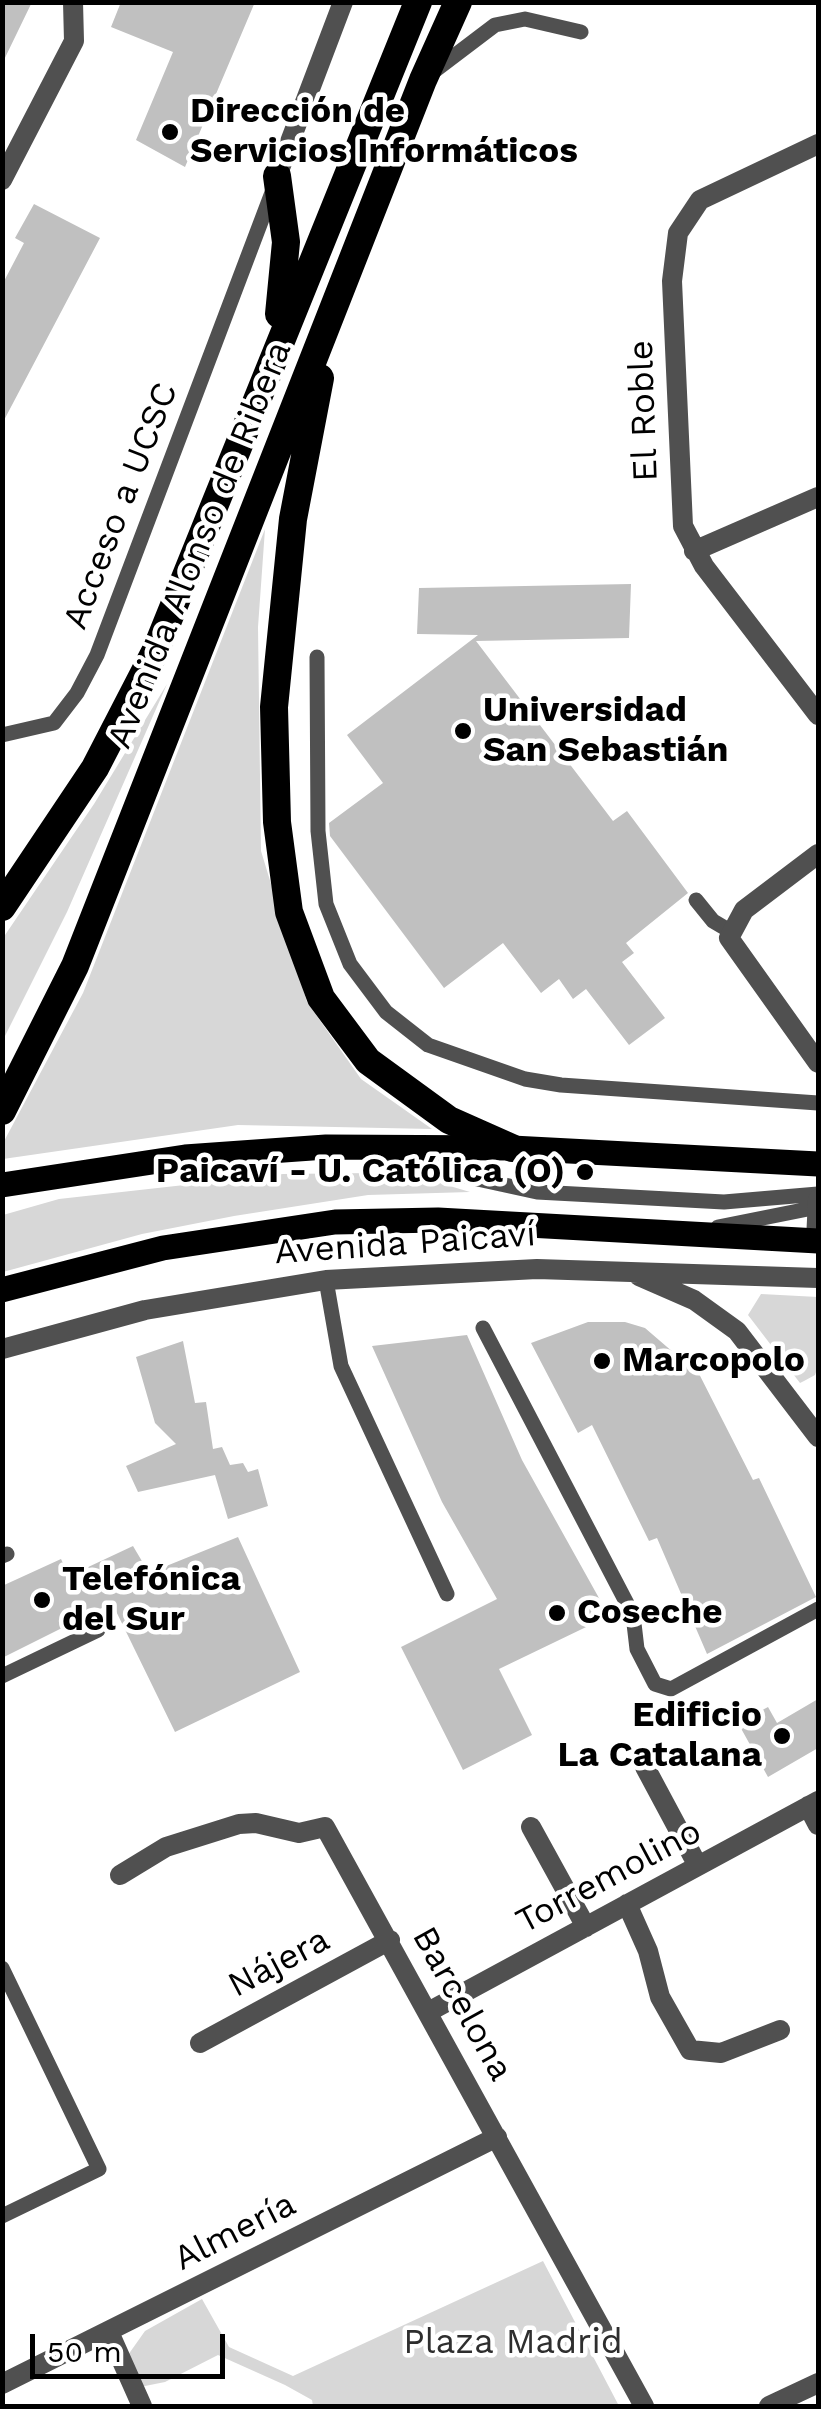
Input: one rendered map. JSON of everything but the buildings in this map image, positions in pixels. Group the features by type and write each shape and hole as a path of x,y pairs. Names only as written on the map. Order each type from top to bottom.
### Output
{"highway":[{"name":"Avenida Alonso de Ribera","path":"2,907 58,828 129,707 180,592 418,2"},
{"name":"Avenida Alonso de Ribera","path":"2,1111 75,966 423,80 458,2"},
{"path":"273,357 286,242 277,176"},
{"path":"340,293 293,519 278,644 274,765 289,912 321,998 368,1061 449,1120 512,1148"}],"main road":[{"path":"2,1186 185,1157 326,1146 512,1148 818,1164"},
{"name":"Avenida Paicaví","path":"2,1290 182,1244 335,1222 438,1220 817,1240"}],"street":[{"path":"2,180 74,41 73,2"},
{"path":"277,176 343,2"},
{"name":"El Roble","path":"818,144 715,189 700,200 678,233 672,281 683,526 694,551 818,715"},
{"path":"694,551 818,497"},
{"path":"818,854 744,910 732,940 818,1064"},
{"path":"817,1240 818,1197"},
{"name":"Avenida Paicaví","path":"2,1349 145,1310 326,1280 476,1270 818,1278"},
{"path":"623,1271 679,1293 722,1318 751,1346 818,1437"},
{"path":"645,1767 698,1866"},
{"name":"Torremolino","path":"430,2011 698,1866 815,1811"},
{"name":"Barcelona","path":"120,1875 166,1848 239,1824 256,1823 298,1832 324,1827 430,2011 644,2406"},
{"path":"531,1827 586,1927"},
{"path":"628,1904 644,1938 660,1998 690,2050 721,2053 780,2030"},
{"name":"Nájera","path":"200,2043 390,1940"},
{"name":"Almería","path":"2,2384 497,2137"},
{"path":"109,2332 142,2406"},
{"path":"769,2406 818,2383"}],"lane":[{"path":"516,2 525,20"},
{"path":"423,80 479,33 525,20 581,32"},
{"name":"Acceso a UCSC","path":"2,735 54,723 90,668 251,254 277,176"},
{"path":"251,254 262,246 286,242"},
{"path":"318,657 318,831 326,904 350,964 386,1012 428,1045 525,1079 561,1086 818,1103"},
{"path":"696,900 732,940"},
{"path":"326,1146 536,1192 724,1202 818,1197"},
{"path":"690,1233 818,1207"},
{"path":"326,1280 341,1366 447,1594"},
{"path":"484,1328 632,1615 636,1648 655,1684 670,1689 818,1609"},
{"path":"2,1676 98,1630"},
{"path":"2,1968 99,2169 2,2216"}],"green space":[{"path":"265,529 258,627 261,851 307,1002 361,1079 432,1129 238,1125 3,1159 2,1145 83,993"},
{"path":"167,684 67,912 3,1040 3,938 94,804"},
{"path":"373,1173 433,1181 470,1192 368,1195 234,1216 142,1234 3,1272 3,1215 59,1199 283,1174"},
{"path":"761,1294 818,1297 815,1375 800,1383 748,1315"},
{"name":"Plaza Madrid","path":"543,2261 619,2406 313,2406 312,2400 285,2385 218,2355 165,2382 140,2387 128,2355 145,2331 202,2299 229,2347 293,2376"}],"place":[{"name":"Dirección de Servicios Informáticos","path":"170,132"},
{"name":"Universidad San Sebastián","path":"463,731"},
{"name":"Paicaví - U. Católica (O)","path":"585,1172"},
{"name":"Marcopolo","path":"602,1361"},
{"name":"Telefónica del Sur","path":"42,1600"},
{"name":"Coseche","path":"557,1613"},
{"name":"Edificio La Catalana","path":"782,1736"}]}
